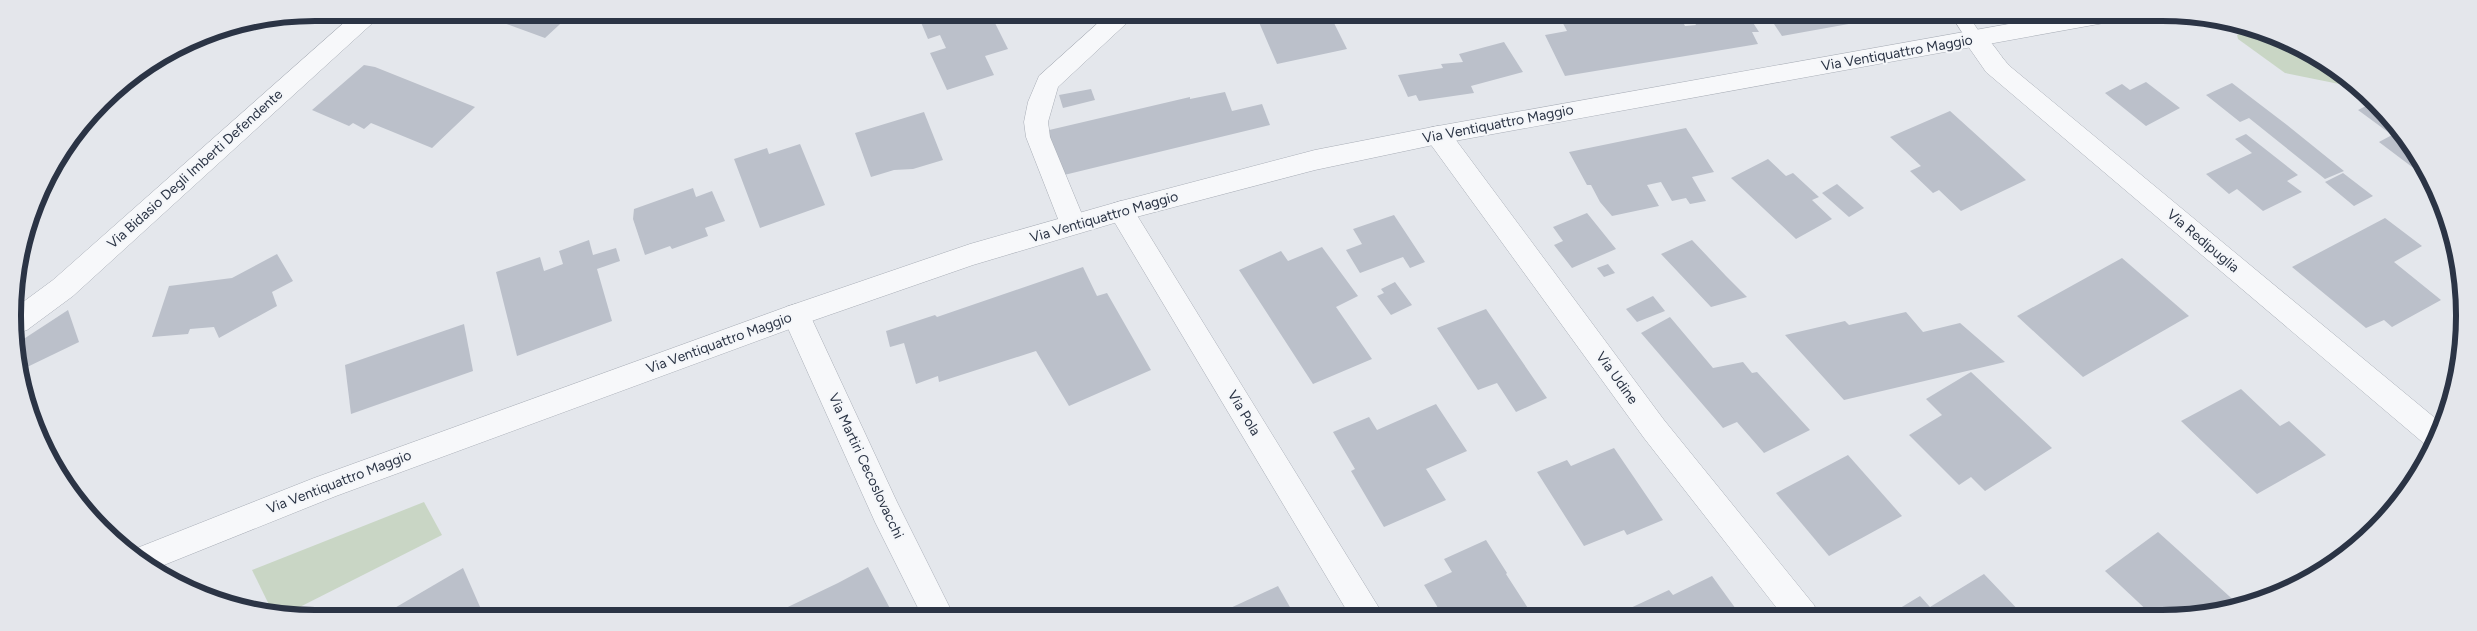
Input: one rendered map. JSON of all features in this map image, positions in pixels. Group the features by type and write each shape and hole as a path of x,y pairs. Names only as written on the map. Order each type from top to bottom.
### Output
{"street":[{"name":"Via Bidasio Degli Imberti Defendente","path":"21,319 63,288 360,21"},
{"path":"1073,224 1038,137 1036,122 1040,102 1048,82 1114,21"},
{"name":"Via Ventiquattro Maggio","path":"148,557 333,484 796,315 970,256 1073,224 1315,160 1438,135 2072,21"},
{"name":"Via Redipuglia","path":"1975,39 1994,66 2003,74 2431,432"},
{"name":"Via Udine","path":"1438,135 1654,429 1798,610"},
{"name":"Via Pola","path":"1121,211 1364,610"},
{"name":"Via Martiri Cecoslovacchi","path":"796,315 935,610"}],"lane":[{"path":"1963,21 1975,39"}],"green space":[{"path":"2243,33 2292,52 2344,85 2285,73 2238,39 2237,35"},
{"path":"424,502 442,535 296,609 270,606 252,570"}],"building":[{"path":"498,21 563,21 545,38"},
{"path":"920,21 994,21 1008,49 985,56 994,75 947,90 930,53 946,48 940,35 928,39"},
{"path":"1258,21 1320,21 1321,23 1333,21 1347,49 1277,64"},
{"path":"1562,21 1682,21 1685,26 1696,25 1694,21 1752,21 1759,32 1752,32 1758,44 1565,76 1545,35 1567,31"},
{"path":"1772,21 1865,21 1782,36"},
{"path":"1504,42 1523,72 1471,86 1474,93 1419,101 1416,95 1408,97 1398,75 1443,68 1441,64 1463,62 1459,54"},
{"path":"364,65 375,67 475,107 432,148 371,123 364,129 353,123 349,126 312,110"},
{"path":"2146,82 2180,108 2146,126 2105,93 2122,84 2130,90"},
{"path":"2232,83 2344,171 2325,179 2249,118 2240,122 2206,95"},
{"path":"1091,89 1095,100 1063,108 1059,95"},
{"path":"1225,92 1232,111 1262,104 1270,125 1060,176 1045,131 1190,97 1190,99"},
{"path":"2368,105 2370,107 2395,136 2418,171 2379,142 2392,135 2358,110"},
{"path":"1950,111 2026,180 1961,211 1939,190 1933,193 1910,171 1921,166 1890,137"},
{"path":"924,112 943,160 913,169 894,170 871,177 855,133"},
{"path":"1686,128 1714,172 1692,177 1706,201 1690,204 1686,198 1672,201 1661,182 1647,185 1659,206 1612,216 1600,202 1591,185 1587,185 1569,152"},
{"path":"2246,134 2298,175 2287,181 2302,192 2263,211 2237,189 2229,194 2206,174 2252,153 2235,139"},
{"path":"800,144 825,205 760,228 734,159 767,148 769,154"},
{"path":"1768,159 1786,176 1793,173 1819,197 1812,200 1832,219 1796,239 1731,178"},
{"path":"2343,173 2373,196 2354,206 2325,182"},
{"path":"1837,184 1864,208 1849,217 1822,193"},
{"path":"693,188 696,197 712,191 725,221 705,228 708,236 672,249 670,246 645,255 633,219 634,209"},
{"path":"1587,213 1616,249 1572,268 1554,245 1563,241 1553,227"},
{"path":"1394,215 1425,262 1410,268 1403,257 1360,273 1346,250 1362,244 1353,229"},
{"path":"2385,218 2422,246 2394,262 2441,300 2392,327 2384,320 2366,328 2292,267"},
{"path":"589,240 593,255 616,248 620,261 597,269 612,321 517,356 496,272 540,257 544,271 563,264 559,251"},
{"path":"1692,240 1747,297 1711,307 1661,254"},
{"path":"1322,247 1358,296 1336,307 1372,359 1313,384 1239,270 1281,251 1288,261"},
{"path":"277,254 293,281 272,292 277,306 219,338 214,327 190,329 188,334 152,337 169,286 232,278"},
{"path":"2122,258 2189,316 2083,377 2017,316"},
{"path":"1608,264 1615,273 1604,277 1597,268"},
{"path":"1083,267 1097,296 1107,293 1151,370 1069,406 1036,351 939,382 938,376 916,384 904,343 890,347 886,331 935,315 937,317"},
{"path":"1395,282 1412,305 1391,315 1377,296 1384,293 1381,289"},
{"path":"1653,296 1665,311 1637,322 1626,309"},
{"path":"1486,309 1547,398 1516,412 1497,383 1478,390 1437,328"},
{"path":"68,310 79,342 26,367 22,340"},
{"path":"1906,312 1923,332 1960,323 2005,362 1844,400 1785,335 1845,321 1849,325"},
{"path":"1670,317 1713,368 1743,362 1752,373 1757,372 1810,430 1764,453 1737,422 1723,428 1641,333"},
{"path":"464,324 473,371 351,414 345,365"},
{"path":"1971,372 2052,448 1985,491 1971,477 1959,485 1909,435 1942,415 1926,399"},
{"path":"2241,389 2280,426 2289,421 2326,455 2257,494 2181,421"},
{"path":"1436,404 1467,451 1426,469 1446,500 1384,527 1351,471 1355,469 1333,432 1369,417 1377,430"},
{"path":"1614,448 1663,520 1627,535 1624,530 1584,546 1537,472 1567,460 1571,466"},
{"path":"1848,455 1902,516 1829,556 1776,493"},
{"path":"2158,532 2234,601 2181,609 2147,610 2105,571"},
{"path":"1486,540 1529,610 1439,610 1424,585 1452,572 1444,559"},
{"path":"868,567 891,610 782,610"},
{"path":"463,568 481,610 391,610"},
{"path":"1984,574 2018,610 1897,610 1920,596 1930,607"},
{"path":"1712,576 1737,610 1626,610 1669,590 1673,595"},
{"path":"1278,586 1292,610 1226,610"}]}
